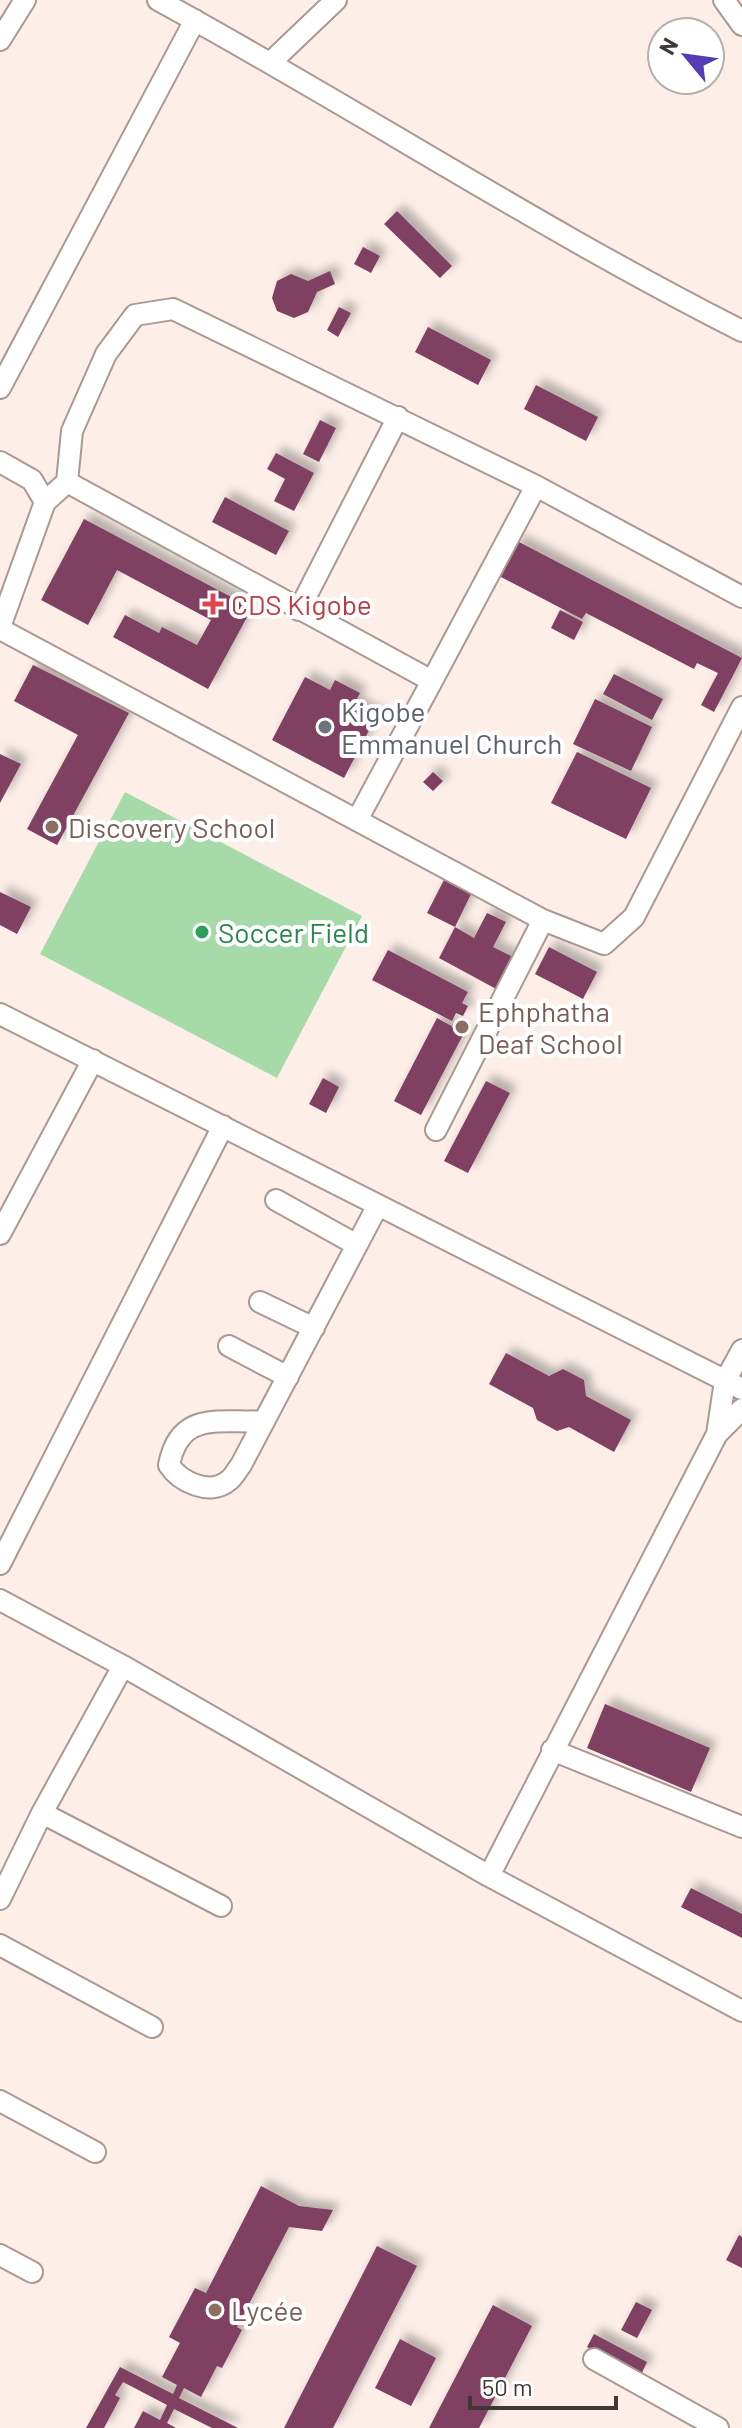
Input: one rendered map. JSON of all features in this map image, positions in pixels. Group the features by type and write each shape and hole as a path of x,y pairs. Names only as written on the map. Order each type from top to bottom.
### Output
{"street":[{"path":"0,40 25,0"},
{"path":"158,0 271,62 474,184 742,331"},
{"path":"271,62 336,0"},
{"path":"724,0 742,25"},
{"path":"0,388 195,20"},
{"path":"742,597 536,486 173,309 135,315 106,354 72,431 67,482 45,502 0,628 543,920 604,944 634,917 742,707"},
{"path":"299,610 398,417"},
{"path":"0,462 32,480 45,502"},
{"path":"67,482 432,681"},
{"path":"357,820 536,486"},
{"path":"436,1130 543,920"},
{"path":"0,1014 733,1385"},
{"path":"0,1234 93,1060"},
{"path":"0,1564 223,1126"},
{"path":"276,1200 357,1245"},
{"path":"264,1421 229,1424 205,1421 181,1432 172,1449 169,1465 176,1475 193,1484 211,1487 227,1483 241,1465 378,1205"},
{"path":"260,1302 314,1328"},
{"path":"229,1346 288,1377"},
{"path":"489,1876 717,1434 742,1350"},
{"path":"717,1434 742,1409"},
{"path":"0,1600 123,1666 489,1876 742,2011"},
{"path":"0,1899 42,1813 123,1666"},
{"path":"552,1750 742,1827"},
{"path":"42,1813 221,1906"},
{"path":"0,1945 152,2027"},
{"path":"0,2101 95,2152"},
{"path":"0,2255 32,2272"},
{"path":"594,2359 718,2428"}],"green space":[{"name":"Soccer Field","path":"125,792 362,916 277,1078 40,954"}],"building":[{"path":"397,211 452,266 440,278 384,224"},
{"path":"363,247 380,256 371,273 354,264"},
{"path":"330,271 335,284 317,292 308,312 294,318 277,311 272,298 277,281 291,274 308,281"},
{"path":"339,307 351,313 338,337 327,330"},
{"path":"428,327 491,360 478,385 415,352"},
{"path":"536,385 598,417 586,441 524,409"},
{"path":"320,420 336,428 319,462 303,454"},
{"path":"276,453 314,473 294,511 274,501 285,479 267,469"},
{"path":"225,497 289,531 276,555 212,522"},
{"name":"CDS Kigobe","path":"84,519 252,608 208,689 113,637 125,615 159,633 162,627 197,645 211,620 117,570 88,625 41,600"},
{"path":"517,541 742,658 714,712 701,705 718,673 697,663 694,669 586,613 582,619 499,576"},
{"path":"560,610 583,622 574,640 551,628"},
{"path":"33,665 129,713 57,845 27,829 78,735 14,701"},
{"path":"614,674 663,699 652,720 603,694"},
{"name":"Kigobe Emmanuel Church","path":"305,677 330,690 335,680 360,693 355,703 377,715 344,778 272,740"},
{"path":"595,699 652,727 631,771 573,744"},
{"path":"577,752 651,788 626,839 551,803"},
{"path":"0,754 21,764 0,803"},
{"path":"433,772 443,781 433,791 423,782"},
{"path":"445,878 472,892 455,927 427,913"},
{"path":"0,892 31,907 17,934 0,925"},
{"path":"487,913 506,922 493,947 515,958 498,990 439,958 455,927 474,938"},
{"path":"549,947 597,972 583,999 535,974"},
{"path":"388,950 468,992 462,1003 468,1006 463,1016 456,1013 452,1021 372,980"},
{"path":"437,1018 464,1033 421,1115 394,1101"},
{"path":"323,1078 339,1087 326,1113 309,1104"},
{"path":"486,1081 510,1093 468,1173 444,1161"},
{"path":"506,1353 549,1376 563,1369 584,1380 586,1396 631,1420 614,1452 569,1427 557,1431 537,1420 533,1408 489,1384"},
{"path":"605,1704 710,1748 691,1792 587,1748"},
{"path":"691,1888 742,1914 742,1938 681,1907"},
{"name":"Lycée","path":"261,2186 299,2206 333,2210 322,2231 289,2227 237,2327 242,2330 222,2368 217,2366 201,2397 184,2388 179,2398 238,2428 212,2428 174,2409 167,2423 176,2428 134,2428 143,2411 160,2420 167,2405 123,2382 115,2395 120,2398 104,2428 86,2428 120,2367 173,2394 177,2385 162,2377 180,2343 169,2337 195,2288 206,2293"},
{"path":"739,2235 742,2237 742,2268 726,2260"},
{"name":"Lycée","path":"377,2246 417,2266 333,2428 284,2428"},
{"path":"636,2302 652,2310 637,2338 621,2330"},
{"path":"493,2305 532,2326 479,2428 429,2428"},
{"path":"594,2334 647,2362 641,2375 587,2347"},
{"path":"400,2339 436,2358 411,2406 375,2388"}],"place":[{"name":"CDS Kigobe","path":"213,604"},
{"name":"Kigobe Emmanuel Church","path":"325,727"},
{"name":"Discovery School","path":"52,827"},
{"name":"Soccer Field","path":"202,932"},
{"name":"Ephphatha Deaf School","path":"462,1027"},
{"name":"Lycée","path":"215,2310"}]}
